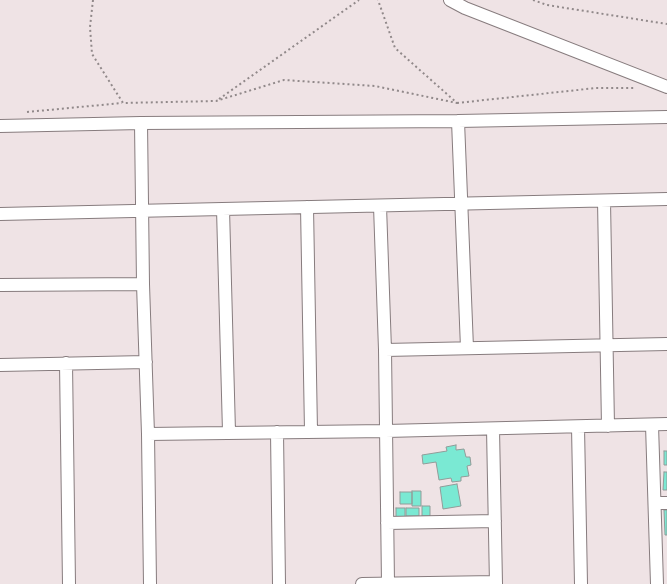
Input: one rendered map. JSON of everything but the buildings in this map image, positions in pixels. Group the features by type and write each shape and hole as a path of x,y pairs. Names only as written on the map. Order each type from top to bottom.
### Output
{"street":[{"path":"450,0 465,8 667,87"},
{"path":"0,126 667,117"},
{"path":"458,121 467,348"},
{"path":"141,123 150,584"},
{"path":"0,214 667,199"},
{"path":"604,201 608,426"},
{"path":"380,206 385,350 388,584"},
{"path":"307,207 311,431"},
{"path":"223,209 229,432"},
{"path":"0,285 143,284"},
{"path":"385,350 667,344"},
{"path":"0,365 146,362"},
{"path":"66,363 69,584"},
{"path":"652,424 661,503 660,581"},
{"path":"148,434 493,429 667,424"},
{"path":"578,427 581,584"},
{"path":"362,584 496,583 496,521 493,429"},
{"path":"276,432 279,584"},
{"path":"387,523 496,521"}],"path":[{"path":"93,0 90,27 92,54 122,103"},
{"path":"216,101 360,0"},
{"path":"378,0 395,48 457,103"},
{"path":"533,0 547,5 667,24"},
{"path":"26,112 122,103 216,101 284,80 375,86 457,103 596,88 635,88"}]}
